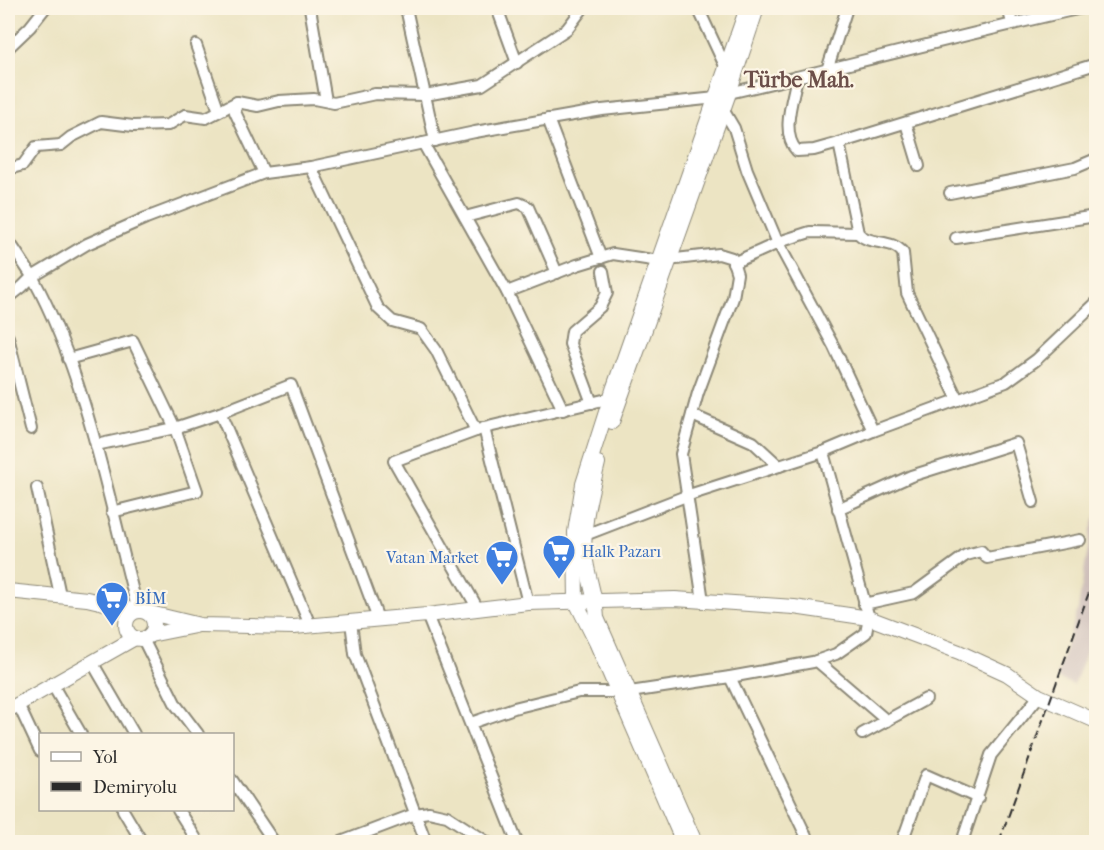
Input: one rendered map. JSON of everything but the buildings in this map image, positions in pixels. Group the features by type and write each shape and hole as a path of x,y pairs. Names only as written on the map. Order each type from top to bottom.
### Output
{"main road":[{"path":"723,100 726,68 747,8"},
{"path":"695,843 624,692 576,602 575,532 583,484 757,8"},
{"path":"616,397 585,518 585,555 596,602 597,618 682,843"},
{"path":"8,591 60,595 106,602 200,625 294,627 528,603 675,598 795,607 869,618 959,652 1007,674 1039,696 1096,721"},
{"path":"142,611 131,614 126,621 127,629 142,637 200,625"},
{"path":"13,707 92,662 142,637 154,628 154,620 142,611"},
{"path":"1094,843 1096,836"}],"street":[{"path":"8,48 30,27 45,8"},
{"path":"310,8 326,101"},
{"path":"406,8 435,141"},
{"path":"496,8 517,63"},
{"path":"8,170 23,165 36,147 61,145 71,137 101,122 133,126 168,125 185,115 206,118 237,102 258,106 279,101 314,99 334,103 375,94 425,95 482,85 567,29 583,8"},
{"path":"698,8 726,68"},
{"path":"827,70 847,8"},
{"path":"1008,8 1012,23"},
{"path":"8,298 32,277 87,244 146,218 264,173 312,167 423,143 602,110 723,100 797,77 1012,23 1082,8"},
{"path":"196,45 219,111"},
{"path":"797,77 788,124 792,145 797,150 814,150 1096,64"},
{"path":"723,100 747,170 778,244 834,347 873,431"},
{"path":"237,102 235,112 264,173"},
{"path":"548,119 601,258"},
{"path":"906,123 919,166"},
{"path":"839,142 858,232 862,238 893,244 903,253 907,293 958,400"},
{"path":"423,143 507,292 562,410"},
{"path":"950,193 1075,168 1096,159"},
{"path":"312,167 378,308 392,321 421,329 436,350 480,429 528,603"},
{"path":"465,217 519,203 528,207 557,273"},
{"path":"956,238 1096,216"},
{"path":"733,263 810,232 858,232"},
{"path":"8,240 32,277 68,359 96,445 112,512 142,611"},
{"path":"507,292 613,255 664,261 719,254 732,258 737,274 734,298 698,393 681,454 703,601"},
{"path":"592,403 570,344 572,331 600,306 607,293 603,271"},
{"path":"585,535 686,496 823,452 1006,382 1036,360 1096,303"},
{"path":"8,337 31,429"},
{"path":"68,359 133,341 175,428 197,491 112,512"},
{"path":"96,445 175,428 291,385 378,619"},
{"path":"478,609 394,461 480,429 616,397"},
{"path":"220,413 310,625"},
{"path":"692,416 753,442 779,466"},
{"path":"838,509 911,476 1016,443 1033,502"},
{"path":"471,723 514,708 579,693 624,692 730,677 817,661 836,654 866,633 869,618 823,452"},
{"path":"37,488 60,595"},
{"path":"864,604 914,593 966,555 981,551 987,558 1080,540"},
{"path":"427,615 517,843"},
{"path":"351,622 355,654 426,843"},
{"path":"142,637 176,705 197,733"},
{"path":"817,661 887,721"},
{"path":"92,662 133,733"},
{"path":"730,677 809,843"},
{"path":"52,684 80,733"},
{"path":"962,843 991,755 1039,696"},
{"path":"862,734 926,699"},
{"path":"13,707 39,749"},
{"path":"902,843 926,775 978,798"},
{"path":"234,783 274,843"},
{"path":"124,811 142,843"},
{"path":"179,811 198,843"},
{"path":"341,843 415,814 429,812 447,816 488,843"}],"shaded area":[{"path":"1096,514 1096,626 1074,685 1056,678 1078,609 1091,529"}],"railway":[{"path":"999,842 1096,573"}],"place":[{"name":"Halk Pazarı","path":"559,580"},
{"name":"Vatan Market","path":"502,586"},
{"name":"BİM","path":"112,627"}],"district":[{"name":"Türbe Mah.","path":"799,80"}]}
